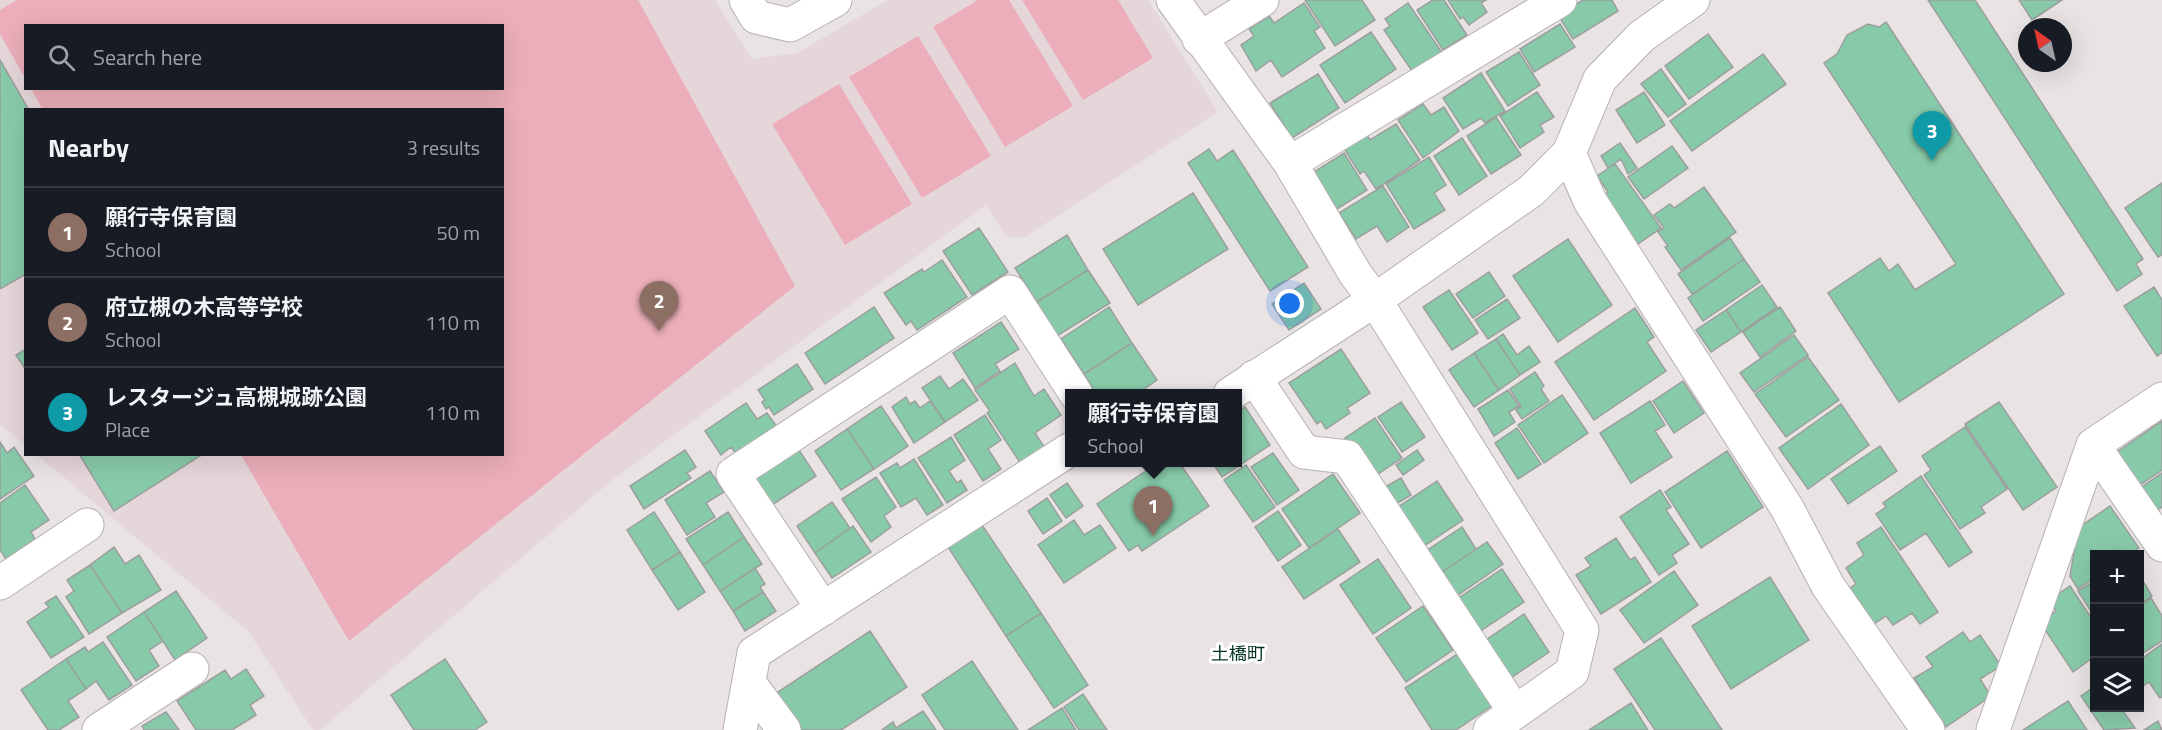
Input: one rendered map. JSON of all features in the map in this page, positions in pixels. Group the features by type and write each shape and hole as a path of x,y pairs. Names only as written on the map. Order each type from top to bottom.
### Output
{"street":[{"path":"746,0 756,17 790,25 835,0"},
{"path":"1173,0 1290,163 1356,275 1375,300 1582,630 1572,672 1503,721 1347,457 1304,452 1242,385 1375,300 1531,191 1569,153 1600,79 1642,36 1693,0"},
{"path":"1199,39 1263,0"},
{"path":"1290,163 1560,0"},
{"path":"1569,153 1590,201 1788,508 1828,586 1928,730"},
{"path":"823,609 733,474 1010,292 1073,389"},
{"path":"1993,730 2093,445 2162,399"},
{"path":"2093,445 2162,546"},
{"path":"740,730 754,653 1065,453"},
{"path":"0,583 87,525"},
{"path":"99,730 192,669"},
{"path":"750,684 784,730"}],"shaded area":[{"path":"0,0 715,0 752,59 797,53 888,0 1148,0 1218,112 1023,238 1006,236 986,205 611,481 320,730 313,730 248,631 38,456 504,456 504,108 24,108 24,444 0,424"},
{"path":"17,0 638,0 795,286 349,641 242,456 504,456 504,108 42,108 32,90 504,90 504,24 24,24 24,76 0,34 0,10"},
{"path":"978,0 1009,0 1073,106 1005,147 933,27"},
{"path":"1022,0 1118,0 1153,58 1083,100"},
{"path":"918,36 991,156 922,198 849,77"},
{"path":"839,84 912,204 845,245 772,124"}],"building":[{"path":"1305,0 1362,0 1375,20 1335,46"},
{"path":"1433,0 1444,0 1467,35 1443,50 1417,10"},
{"path":"1448,0 1486,0 1481,3 1487,12 1469,25 1463,17 1460,19"},
{"path":"1583,0 1612,0 1618,11 1573,39 1558,15"},
{"path":"1928,0 1975,0 2018,66 2018,72 2022,72 2143,259 2136,264 2142,274 2117,291"},
{"path":"2019,0 2062,0 2035,18 2031,18"},
{"path":"1304,3 1320,27 1314,31 1325,48 1282,77 1271,60 1256,71 1241,45 1254,36 1249,29 1269,16 1274,23"},
{"path":"1408,3 1443,54 1414,74 1384,30 1390,26 1385,19"},
{"path":"1886,22 2064,294 1899,402 1828,293 1880,258 1889,271 1898,264 1915,290 1956,264 1824,63 1837,54 1847,35 1868,24 1879,27"},
{"path":"1560,24 1575,47 1534,72 1520,49"},
{"path":"1371,32 1396,69 1345,103 1320,65"},
{"path":"1708,34 1733,67 1689,99 1665,66"},
{"path":"1519,52 1540,85 1508,106 1486,72"},
{"path":"1763,54 1786,84 1692,151 1670,121"},
{"path":"0,60 28,108 24,108 24,275 0,289"},
{"path":"1661,69 1686,104 1668,117 1641,84"},
{"path":"1481,73 1505,111 1485,123 1481,118 1463,129 1443,98"},
{"path":"1318,74 1339,108 1292,138 1270,103"},
{"path":"1537,92 1554,117 1540,125 1544,132 1520,148 1500,116"},
{"path":"1644,92 1665,125 1637,143 1616,110"},
{"path":"1423,104 1431,115 1444,107 1459,131 1423,158 1398,120"},
{"path":"1496,117 1521,155 1491,174 1467,136"},
{"path":"1396,124 1420,160 1376,189 1364,171 1360,174 1343,147 1365,132 1370,140"},
{"path":"1462,138 1487,176 1459,195 1434,156"},
{"path":"1620,143 1637,168 1628,174 1621,159 1608,168 1601,156"},
{"path":"1672,146 1688,168 1644,199 1628,177"},
{"path":"1209,149 1217,161 1233,150 1308,267 1270,291 1188,163"},
{"path":"1344,153 1367,190 1337,209 1314,172"},
{"path":"1429,157 1446,185 1434,193 1445,210 1414,229 1386,184"},
{"path":"1615,164 1661,228 1638,244 1604,196 1608,192 1597,176"},
{"path":"2162,183 2162,255 2158,257 2125,208"},
{"path":"1383,186 1409,227 1387,242 1377,226 1356,239 1339,213"},
{"path":"1704,187 1736,232 1681,270 1665,247 1668,246 1658,232 1664,228 1654,215 1670,204 1674,208"},
{"path":"1193,193 1228,249 1138,305 1103,249"},
{"path":"979,228 1008,272 972,295 943,251"},
{"path":"1067,235 1088,270 1037,302 1015,268"},
{"path":"1730,238 1744,259 1692,294 1678,274"},
{"path":"1568,239 1612,305 1558,342 1513,276"},
{"path":"1744,259 1760,282 1703,321 1688,298"},
{"path":"942,260 967,297 917,330 911,321 906,325 884,293 922,269 924,272"},
{"path":"1088,270 1110,303 1057,336 1037,302"},
{"path":"1489,272 1505,296 1473,318 1456,294"},
{"path":"1304,283 1321,309 1289,330 1272,304"},
{"path":"1762,285 1777,307 1741,332 1726,310"},
{"path":"2154,287 2162,300 2162,353 2157,356 2124,306"},
{"path":"1449,290 1478,333 1452,350 1423,307"},
{"path":"1507,299 1520,318 1488,339 1475,320"},
{"path":"874,307 894,338 825,384 805,353"},
{"path":"1109,307 1132,343 1084,374 1061,339"},
{"path":"1780,307 1796,331 1760,357 1743,332"},
{"path":"1635,308 1654,337 1647,342 1666,371 1594,420 1555,362"},
{"path":"1726,310 1741,332 1711,352 1696,330"},
{"path":"1001,322 1019,349 995,364 1000,371 975,388 953,353"},
{"path":"1503,334 1517,355 1529,346 1540,362 1520,375 1496,339"},
{"path":"1794,335 1808,355 1754,392 1740,373"},
{"path":"1496,339 1520,375 1499,390 1474,353"},
{"path":"1132,343 1157,380 1144,389 1093,389 1084,374"},
{"path":"1341,349 1370,393 1347,408 1350,413 1326,429 1321,421 1317,424 1289,383"},
{"path":"24,350 24,367 16,355"},
{"path":"1474,353 1499,390 1474,407 1449,370"},
{"path":"1808,357 1839,400 1786,437 1755,394"},
{"path":"1015,363 1034,396 1044,389 1061,415 1035,433 1045,448 1021,464 987,413 990,411 975,390"},
{"path":"797,364 813,389 774,415 769,407 766,409 762,402 765,400 758,390"},
{"path":"1535,372 1544,386 1541,389 1549,401 1522,419 1516,410 1521,406 1510,389"},
{"path":"940,376 949,389 963,379 978,400 945,422 922,388"},
{"path":"1683,381 1704,413 1674,433 1653,401"},
{"path":"1508,390 1519,406 1509,412 1515,422 1494,436 1478,409"},
{"path":"1562,395 1588,433 1544,463 1518,425"},
{"path":"906,397 910,404 915,401 920,408 930,401 945,422 914,443 892,407"},
{"path":"1650,401 1665,425 1655,431 1672,457 1631,483 1600,433"},
{"path":"1401,402 1425,437 1402,452 1378,417"},
{"path":"1999,402 2057,487 2023,510 1965,424"},
{"path":"746,403 757,419 767,413 780,431 740,459 731,447 721,455 705,431"},
{"path":"1841,404 1869,445 1808,489 1779,448"},
{"path":"881,406 908,446 874,469 847,429"},
{"path":"1245,407 1270,445 1242,464 1242,409"},
{"path":"985,415 1001,440 988,449 1001,469 983,481 954,435"},
{"path":"1375,418 1402,458 1372,478 1345,438"},
{"path":"2162,421 2162,470 2137,487 2114,454"},
{"path":"1965,427 2007,489 1981,507 1985,513 1960,529 1924,475 1931,470 1922,456"},
{"path":"1517,428 1541,464 1518,479 1495,443"},
{"path":"847,429 874,469 841,490 815,451"},
{"path":"951,437 965,460 949,471 957,483 961,480 967,490 947,503 918,458"},
{"path":"0,442 7,453 14,447 34,476 0,499"},
{"path":"1880,446 1897,471 1848,504 1831,479"},
{"path":"685,450 696,467 687,473 691,478 644,509 630,486"},
{"path":"799,450 816,476 772,505 755,479"},
{"path":"1417,450 1424,460 1403,475 1396,465"},
{"path":"1727,451 1763,507 1701,548 1665,492"},
{"path":"1273,453 1299,490 1277,505 1251,467"},
{"path":"80,456 200,456 114,511"},
{"path":"914,459 943,505 927,515 916,498 901,507 880,473 897,463 900,468"},
{"path":"1246,465 1275,507 1253,522 1224,480"},
{"path":"1152,467 1182,467 1209,506 1142,551 1138,545 1129,551 1097,504"},
{"path":"1215,467 1237,467 1222,477"},
{"path":"710,471 724,492 706,503 715,517 687,535 665,500"},
{"path":"2162,473 2162,507 2156,511 2140,488"},
{"path":"1333,474 1360,513 1309,548 1282,509"},
{"path":"1921,476 1972,552 1949,567 1926,533 1900,550 1876,514 1886,507 1883,503"},
{"path":"876,477 896,507 884,516 891,527 871,542 842,499"},
{"path":"1401,478 1411,495 1396,504 1385,487"},
{"path":"1437,481 1463,520 1421,548 1395,509"},
{"path":"1067,483 1083,506 1066,518 1050,495"},
{"path":"25,485 49,520 31,532 35,539 6,559 0,550 0,503"},
{"path":"1660,490 1671,507 1666,510 1689,544 1672,555 1677,563 1659,575 1620,517"},
{"path":"1047,498 1062,521 1043,534 1028,511"},
{"path":"832,502 850,528 815,553 797,526"},
{"path":"2110,506 2139,548 2136,550 2090,550 2090,581 2078,589 2070,576 2078,528"},
{"path":"1278,511 1301,545 1278,561 1255,527"},
{"path":"654,512 680,552 652,570 627,530"},
{"path":"728,512 744,537 703,565 686,539"},
{"path":"1074,520 1084,535 1100,525 1116,548 1064,583 1038,545"},
{"path":"982,525 1041,613 1006,636 948,547"},
{"path":"853,526 871,552 832,578 815,553"},
{"path":"1462,527 1476,549 1438,575 1423,553"},
{"path":"1881,527 1938,612 1920,624 1912,613 1893,625 1886,616 1874,624 1850,588 1856,584 1846,568 1864,555 1857,543"},
{"path":"1338,529 1360,562 1304,599 1282,567"},
{"path":"744,537 762,564 720,591 703,565"},
{"path":"1616,538 1630,560 1635,557 1651,582 1601,614 1576,575 1591,566 1585,558"},
{"path":"1487,542 1503,564 1451,600 1435,577"},
{"path":"114,547 125,564 139,555 161,590 122,613 90,565"},
{"path":"680,552 705,592 678,610 652,570"},
{"path":"1378,559 1411,608 1373,634 1340,585"},
{"path":"90,565 122,613 89,634 66,597 74,591 67,580"},
{"path":"755,568 765,584 760,587 763,592 733,611 720,591"},
{"path":"1502,569 1524,602 1473,636 1451,603"},
{"path":"1674,571 1698,605 1644,643 1620,610"},
{"path":"1770,577 1809,640 1731,689 1692,626"},
{"path":"2144,583 2152,596 2144,601"},
{"path":"2090,584 2090,610 2078,591"},
{"path":"2070,586 2090,616 2090,660 2073,672 2040,622 2056,611 2049,600"},
{"path":"176,591 207,638 175,660 144,612"},
{"path":"763,592 776,611 745,631 733,611"},
{"path":"56,596 84,637 51,658 27,622 49,607 45,603"},
{"path":"2151,598 2162,616 2162,641 2144,652 2144,604"},
{"path":"1423,606 1453,650 1406,682 1376,638"},
{"path":"144,612 163,641 149,650 159,666 136,681 107,637"},
{"path":"1041,613 1088,685 1054,708 1006,636"},
{"path":"1524,614 1549,652 1505,682 1480,644"},
{"path":"870,631 907,687 841,730 790,730 769,698"},
{"path":"1963,632 1970,642 1980,635 2001,666 1980,679 1991,696 1946,727 1914,678 1933,667 1926,657"},
{"path":"1661,638 1722,730 1655,730 1614,669"},
{"path":"103,642 132,685 109,700 96,681 86,689 66,659 85,647 88,652"},
{"path":"2162,644 2162,697 2160,698 2149,682 2144,686 2144,657"},
{"path":"1459,653 1493,705 1456,730 1432,730 1405,688"},
{"path":"66,659 86,689 68,701 79,717 59,730 48,730 21,690"},
{"path":"445,659 487,722 475,730 414,730 391,695"},
{"path":"972,661 1018,730 945,730 922,695"},
{"path":"246,669 264,696 250,705 256,715 232,730 196,730 177,701 225,670 231,679"},
{"path":"2090,690 2090,709 2081,696"},
{"path":"1083,694 1107,730 1079,730 1064,707"},
{"path":"2068,701 2087,730 2023,730"},
{"path":"1631,703 1648,730 1589,730"},
{"path":"1062,708 1076,730 1028,730"},
{"path":"923,711 936,730 882,730 893,722 896,728"},
{"path":"166,712 179,730 144,730 142,726"},
{"path":"2092,712 2124,712 2135,728 2104,730"},
{"path":"2158,721 2162,730 2144,730"}],"place":[{"name":"レスタージュ高槻城跡公園","path":"1932,161"},
{"name":"府立槻の木高等学校","path":"659,331"},
{"name":"願行寺保育園","path":"1153,536"}],"district":[{"name":"土橋町","path":"1238,653"}]}
